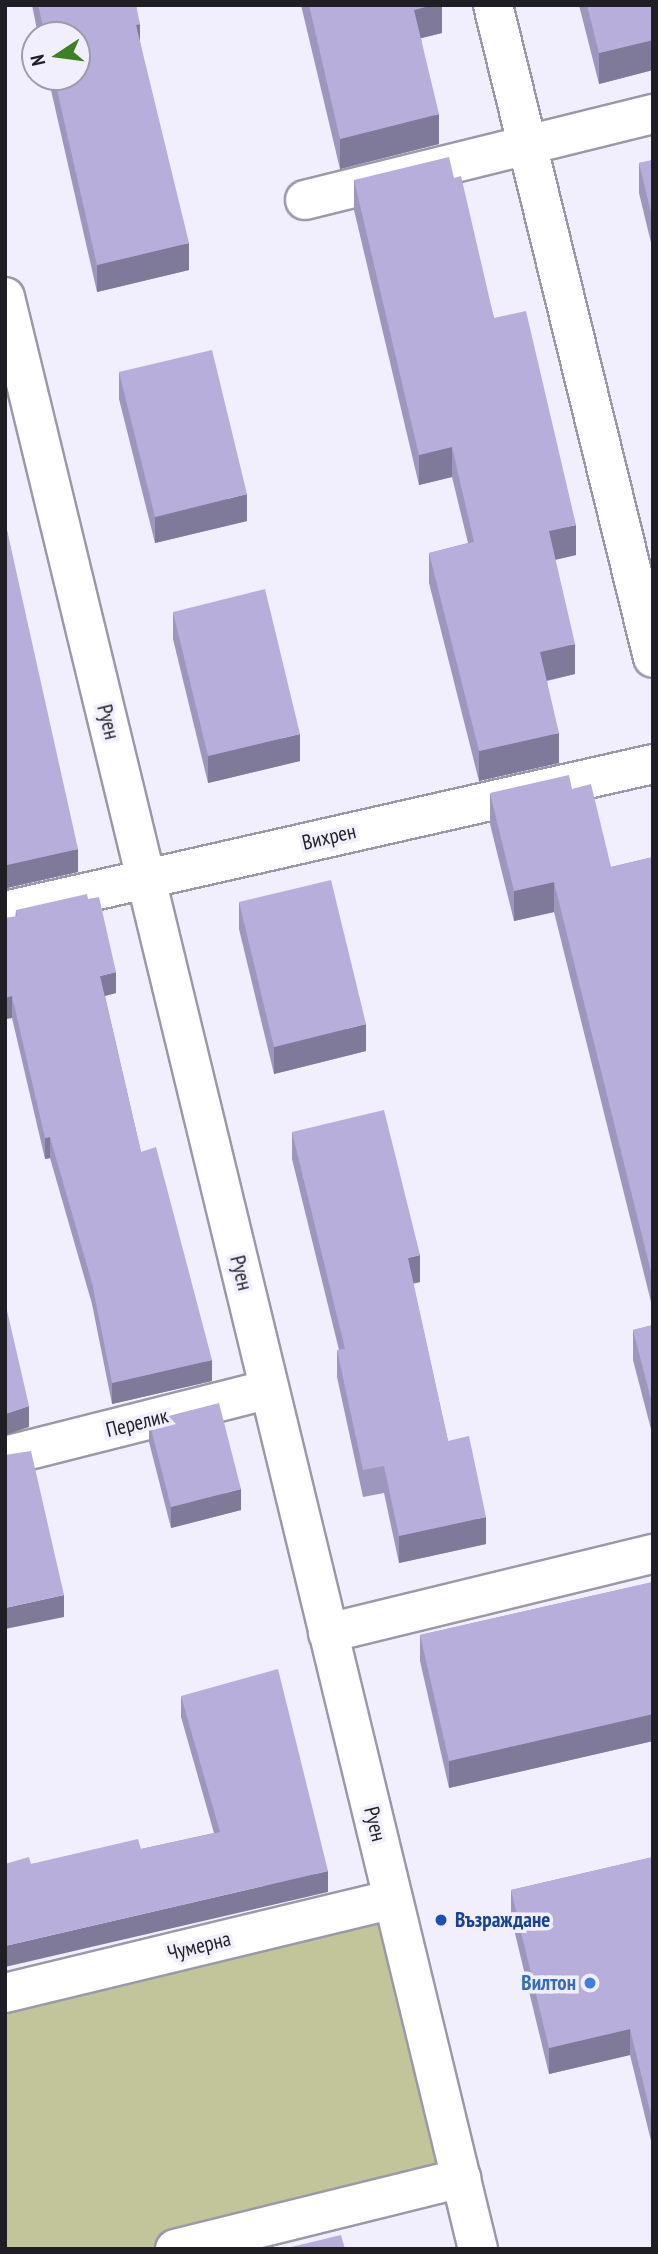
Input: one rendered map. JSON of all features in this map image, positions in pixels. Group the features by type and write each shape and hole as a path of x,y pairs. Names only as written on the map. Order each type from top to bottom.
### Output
{"street":[{"path":"493,5 653,658"},
{"path":"305,200 653,114"},
{"name":"Руен","path":"5,297 10,340 146,879 478,2249"},
{"name":"Вихрен","path":"5,911 653,764"},
{"name":"Перелик","path":"5,1456 269,1389"},
{"path":"328,1633 653,1554"},
{"name":"Чумерна","path":"5,1993 393,1899"},
{"path":"175,2249 461,2178"}],"green space":[{"path":"393,1899 461,2178 175,2249 5,2249 5,1993"}],"building":[{"path":"38,5 136,5 140,24 136,25 189,243 97,265 57,91 91,91 91,21 42,21"},
{"path":"309,5 433,5 414,10 439,114 340,139"},
{"path":"587,5 653,5 653,40 599,53"},
{"path":"449,157 454,178 461,176 494,318 526,311 576,525 549,531 575,644 540,652 559,733 479,751 429,553 474,542 452,447 419,455 354,180"},
{"path":"653,160 653,221 639,163"},
{"path":"212,350 247,494 155,517 119,372"},
{"path":"5,521 78,849 7,865 5,859"},
{"path":"265,589 300,734 208,756 173,612"},
{"path":"569,775 572,789 591,784 611,867 653,857 653,1280 554,882 514,891 490,793"},
{"path":"331,880 366,1024 274,1047 239,902"},
{"path":"87,894 88,899 99,897 116,972 100,976 141,1152 156,1147 212,1360 112,1383 92,1283 50,1137 45,1138 12,996 5,998 5,918 17,916 16,910"},
{"path":"384,1110 420,1255 408,1258 448,1441 469,1436 486,1517 399,1536 384,1466 363,1470 337,1350 345,1349 292,1132"},
{"path":"5,1306 29,1406 5,1414"},
{"path":"653,1325 653,1407 633,1330"},
{"path":"219,1403 241,1489 171,1507 149,1421"},
{"path":"31,1451 64,1595 5,1608 5,1455"},
{"path":"653,1582 653,1714 449,1761 420,1635"},
{"path":"278,1669 328,1871 5,1946 5,1864 29,1857 31,1864 138,1839 141,1849 220,1832 181,1696"},
{"name":"Вилтон","path":"653,1857 653,2123 630,2029 549,2048 511,1890"},
{"path":"341,2235 345,2249 283,2249"}],"place":[{"name":"Възраждане","path":"441,1920"},
{"name":"Вилтон","path":"590,1983"}]}
